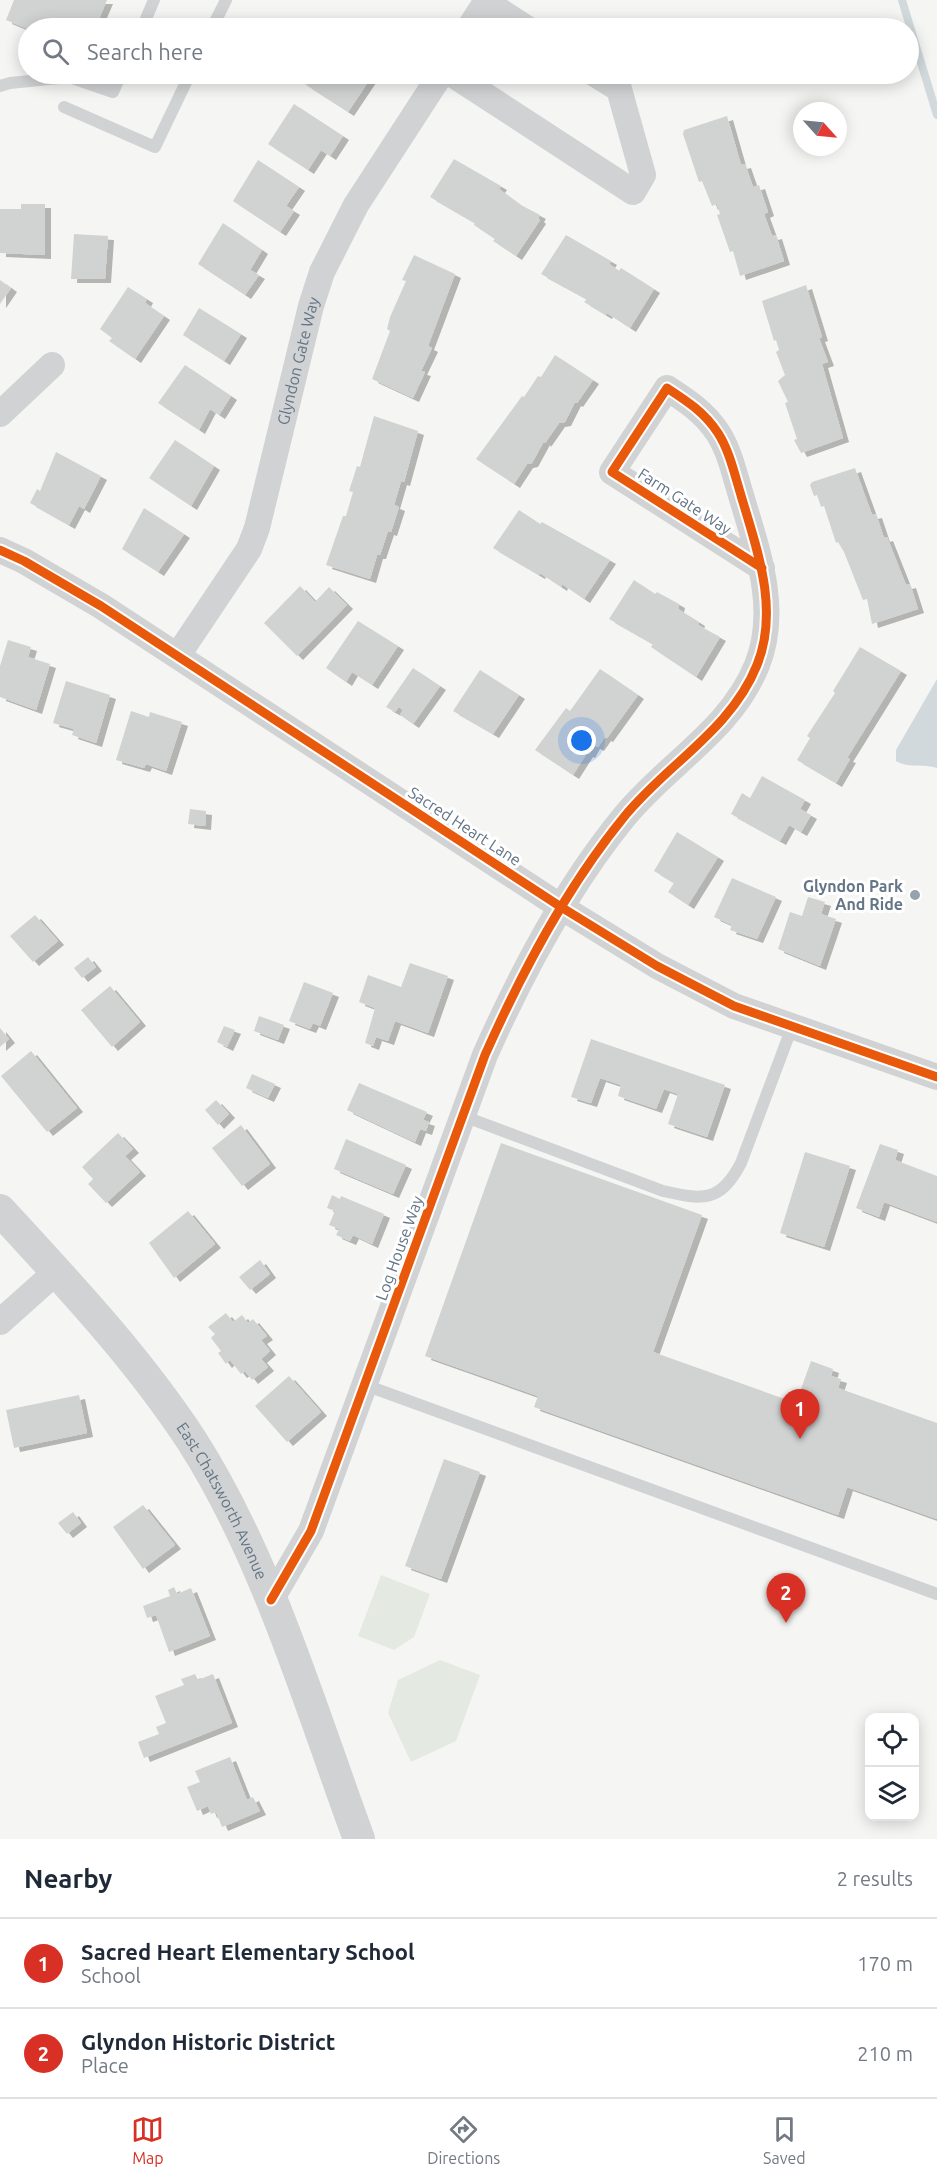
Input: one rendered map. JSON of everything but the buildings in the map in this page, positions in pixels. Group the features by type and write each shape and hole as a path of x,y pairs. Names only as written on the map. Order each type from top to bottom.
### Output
{"street":[{"path":"476,18 486,2 511,18"},
{"name":"Glyndon Gate Way","path":"178,655 249,549 257,528 311,306 338,238 435,84"},
{"path":"467,84 633,192 643,175 619,89 611,84"},
{"path":"0,414 52,365"},
{"name":"Farm Gate Way","path":"561,907 598,850 626,814 718,725 742,696 758,664 765,636 767,608 762,568 729,457 719,435 695,406 667,388 612,472 762,568"},
{"name":"Sacred Heart Lane","path":"0,550 24,561 101,606 561,907 657,966 734,1006 937,1077"},
{"name":"Log House Way","path":"271,1600 310,1531 485,1055 506,1008 561,907"},
{"name":"East Chatsworth Avenue","path":"0,1210 117,1340 192,1442 244,1536 271,1600 359,1839"},
{"path":"0,1322 56,1272"}],"lane":[{"path":"146,18 154,0"},
{"path":"217,18 226,0"},
{"path":"0,86 18,84"},
{"path":"90,84 113,92 117,84"},
{"path":"64,107 155,147 185,84"},
{"path":"463,1116 663,1191 685,1196 709,1196 720,1192 730,1184 741,1163 792,1027"},
{"path":"365,1385 937,1593"}],"shaded area":[{"path":"937,679 937,768 896,761 896,750"},
{"path":"381,1575 430,1594 414,1637 394,1650 358,1636"},
{"path":"440,1660 480,1675 456,1741 411,1762 388,1713 398,1680"}],"waterway":[{"path":"902,0 907,18"},
{"path":"919,56 937,115"}],"cycle path":[{"path":"271,1600 311,1531 485,1055 530,962 564,902 603,844 641,798 715,728 746,688 757,665 764,643 766,600 763,578 758,556 753,534 731,461 722,440 707,419 667,388 612,472 762,568"},
{"path":"0,550 24,561 101,606 561,907 657,966 734,1006 937,1077"}],"place":[{"name":"Glyndon Park And Ride","path":"915,895"},
{"name":"Sacred Heart Elementary School","path":"800,1439"},
{"name":"Glyndon Historic District","path":"786,1623"}]}
